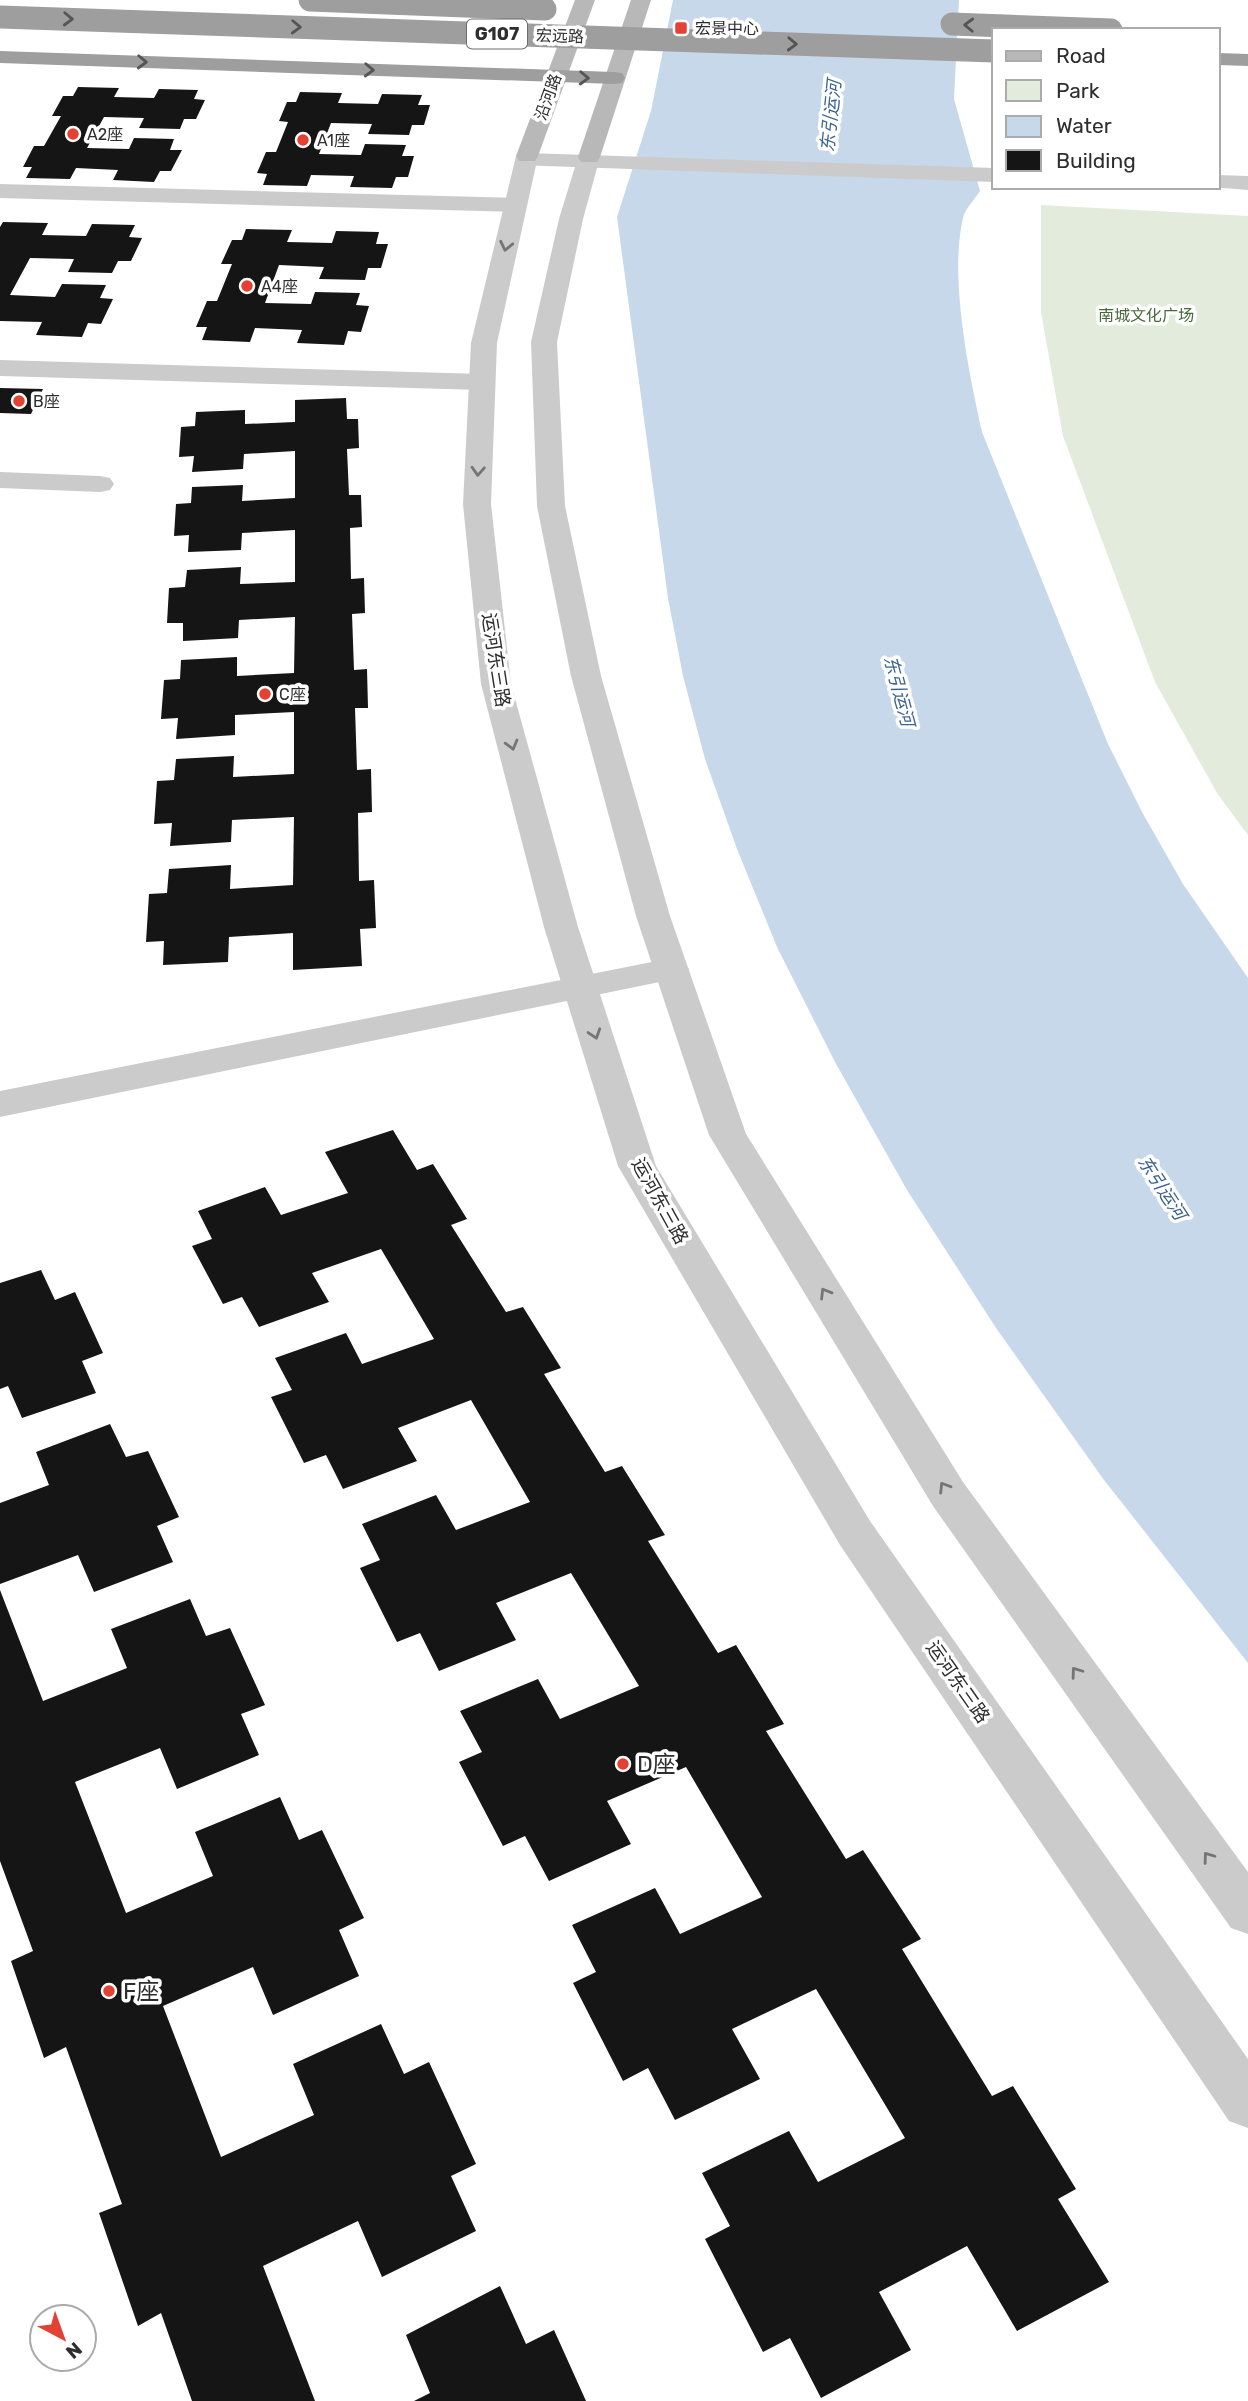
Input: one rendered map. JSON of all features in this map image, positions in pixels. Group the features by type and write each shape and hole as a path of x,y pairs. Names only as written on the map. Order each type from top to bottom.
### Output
{"highway":[{"name":"宏远路","path":"310,0 648,6"},
{"name":"宏远路","path":"0,17 992,51"},
{"path":"930,23 1059,28"},
{"path":"0,57 614,78"},
{"path":"1220,59 1248,60"}],"main road":[{"path":"589,160 614,78 648,6"},
{"name":"沿河路","path":"526,158 555,77 599,7"}],"street":[{"path":"526,158 626,164 992,175"},
{"name":"运河东三路","path":"526,158 484,343 477,504 496,684 561,927 637,1166 855,1533 1248,2103"},
{"path":"589,160 571,219 544,342 551,506 586,676 653,916 728,1135 948,1494 1248,1912"},
{"path":"1220,182 1248,183"},
{"path":"0,191 515,205"},
{"path":"0,368 482,382"},
{"path":"0,480 100,484"},
{"path":"0,1104 672,970"}],"green space":[{"name":"南城文化广场","path":"1041,205 1248,216 1248,835 1217,793 1155,682 1063,436 1041,312"}],"water":[{"name":"东引运河","path":"673,0 959,0 954,99 980,191 963,218 959,242 959,297 982,432 1108,744 1142,812 1183,884 1248,978 1248,1663 1104,1480 996,1328 907,1190 835,1062 777,947 737,849 705,759 683,676 668,598 617,217 651,111"}],"building":[{"name":"A2座","path":"78,87 119,88 114,97 154,98 159,89 198,90 194,99 205,100 196,119 184,119 180,129 139,128 144,118 104,117 87,148 129,149 134,138 174,139 170,150 182,150 171,171 160,171 154,182 113,180 118,170 76,168 70,179 26,178 32,167 23,167 34,146 44,146 61,116 52,116 63,96 73,96"},
{"name":"A1座","path":"300,92 342,93 338,103 378,104 382,94 422,95 418,105 430,105 424,125 412,125 409,135 368,134 372,124 331,123 319,154 361,155 365,144 406,145 402,156 414,156 408,177 396,177 392,188 350,187 354,176 311,175 307,186 263,185 267,174 257,173 266,152 276,152 288,122 279,121 287,102 296,102"},
{"path":"3,222 48,223 42,235 86,236 92,224 135,225 129,237 142,238 131,261 118,261 112,273 68,272 74,259 30,258 10,295 55,297 62,284 106,285 100,298 113,299 101,324 88,323 82,337 36,335 42,322 0,321 0,227"},
{"name":"A4座","path":"246,229 292,230 287,242 332,243 336,231 379,232 376,244 388,244 381,268 368,268 365,280 319,279 324,267 279,265 265,303 311,304 315,292 360,293 356,305 369,306 361,332 348,331 344,345 297,343 302,330 255,328 250,342 202,340 207,327 196,327 207,301 217,301 232,264 221,264 232,240 242,240"},
{"name":"B座","path":"0,388 43,389 31,414 0,413"},
{"name":"C座","path":"346,398 347,419 358,419 359,448 347,449 349,495 361,495 362,527 350,528 351,579 364,578 365,613 352,614 354,670 367,669 368,708 355,708 357,770 371,769 372,812 358,813 359,881 374,880 376,928 360,929 362,966 293,970 293,933 229,937 228,962 163,965 164,941 146,942 149,894 167,893 169,869 231,865 230,889 293,885 294,817 232,820 231,842 170,846 172,823 154,824 157,781 174,780 176,759 234,756 233,777 294,774 294,712 235,715 235,735 176,739 178,718 161,719 164,680 180,679 181,660 237,657 237,676 294,673 295,617 239,620 238,638 183,641 183,623 167,623 169,588 185,587 187,570 241,567 240,584 295,582 295,530 242,533 241,550 188,552 189,535 174,536 176,504 191,503 192,487 243,485 242,501 295,498 295,451 244,454 243,469 192,472 194,456 179,457 181,427 195,426 196,412 245,410 245,424 295,422 295,400"},
{"name":"D座","path":"393,1130 417,1170 433,1164 467,1219 451,1225 506,1312 523,1307 561,1368 544,1374 605,1472 622,1466 665,1535 648,1541 718,1653 736,1645 784,1724 766,1731 846,1859 863,1850 921,1939 902,1949 992,2096 1013,2086 1076,2189 1058,2199 1109,2282 1017,2331 967,2246 879,2292 911,2350 821,2398 790,2338 763,2352 705,2239 730,2226 702,2173 789,2131 818,2182 905,2138 816,1989 732,2029 760,2079 675,2120 648,2068 623,2081 573,1983 596,1972 572,1925 655,1888 680,1934 762,1897 686,1767 607,1801 631,1844 549,1881 525,1836 503,1846 459,1762 482,1752 460,1711 538,1679 560,1719 639,1686 571,1573 496,1603 516,1640 439,1671 420,1633 397,1642 360,1568 380,1560 362,1524 436,1495 456,1530 530,1502 471,1400 398,1428 417,1461 343,1489 326,1455 304,1463 271,1397 292,1390 275,1358 346,1333 362,1364 434,1339 381,1249 312,1273 329,1302 259,1327 242,1297 223,1304 192,1246 212,1239 198,1211 265,1187 281,1215 348,1193 325,1152"},
{"path":"41,1270 55,1300 75,1292 103,1353 82,1361 96,1393 22,1418 8,1386 0,1389 0,1283"},
{"path":"110,1424 126,1457 148,1451 179,1517 157,1526 173,1562 94,1592 78,1555 0,1584 0,1503 49,1485 36,1452"},
{"name":"F座","path":"0,1590 43,1701 127,1668 111,1629 190,1599 206,1636 230,1628 265,1705 241,1714 259,1755 177,1789 160,1748 75,1782 126,1913 213,1876 195,1832 280,1797 299,1840 322,1830 364,1918 339,1930 359,1976 273,2015 253,1967 163,2006 221,2157 314,2115 293,2064 381,2024 404,2074 429,2062 476,2164 451,2176 476,2231 382,2277 358,2221 263,2266 315,2401 192,2401 161,2313 138,2326 99,2213 122,2204 66,2047 44,2058 11,1961 33,1951 0,1861"},
{"path":"500,2286 526,2344 554,2330 586,2401 414,2401 430,2393 406,2335"}],"place":[{"name":"宏景中心","path":"681,28"},
{"name":"A2座","path":"73,134"},
{"name":"A1座","path":"303,140"},
{"name":"A4座","path":"247,286"},
{"name":"B座","path":"19,401"},
{"name":"C座","path":"265,694"},
{"name":"D座","path":"623,1764"},
{"name":"F座","path":"109,1991"}]}
